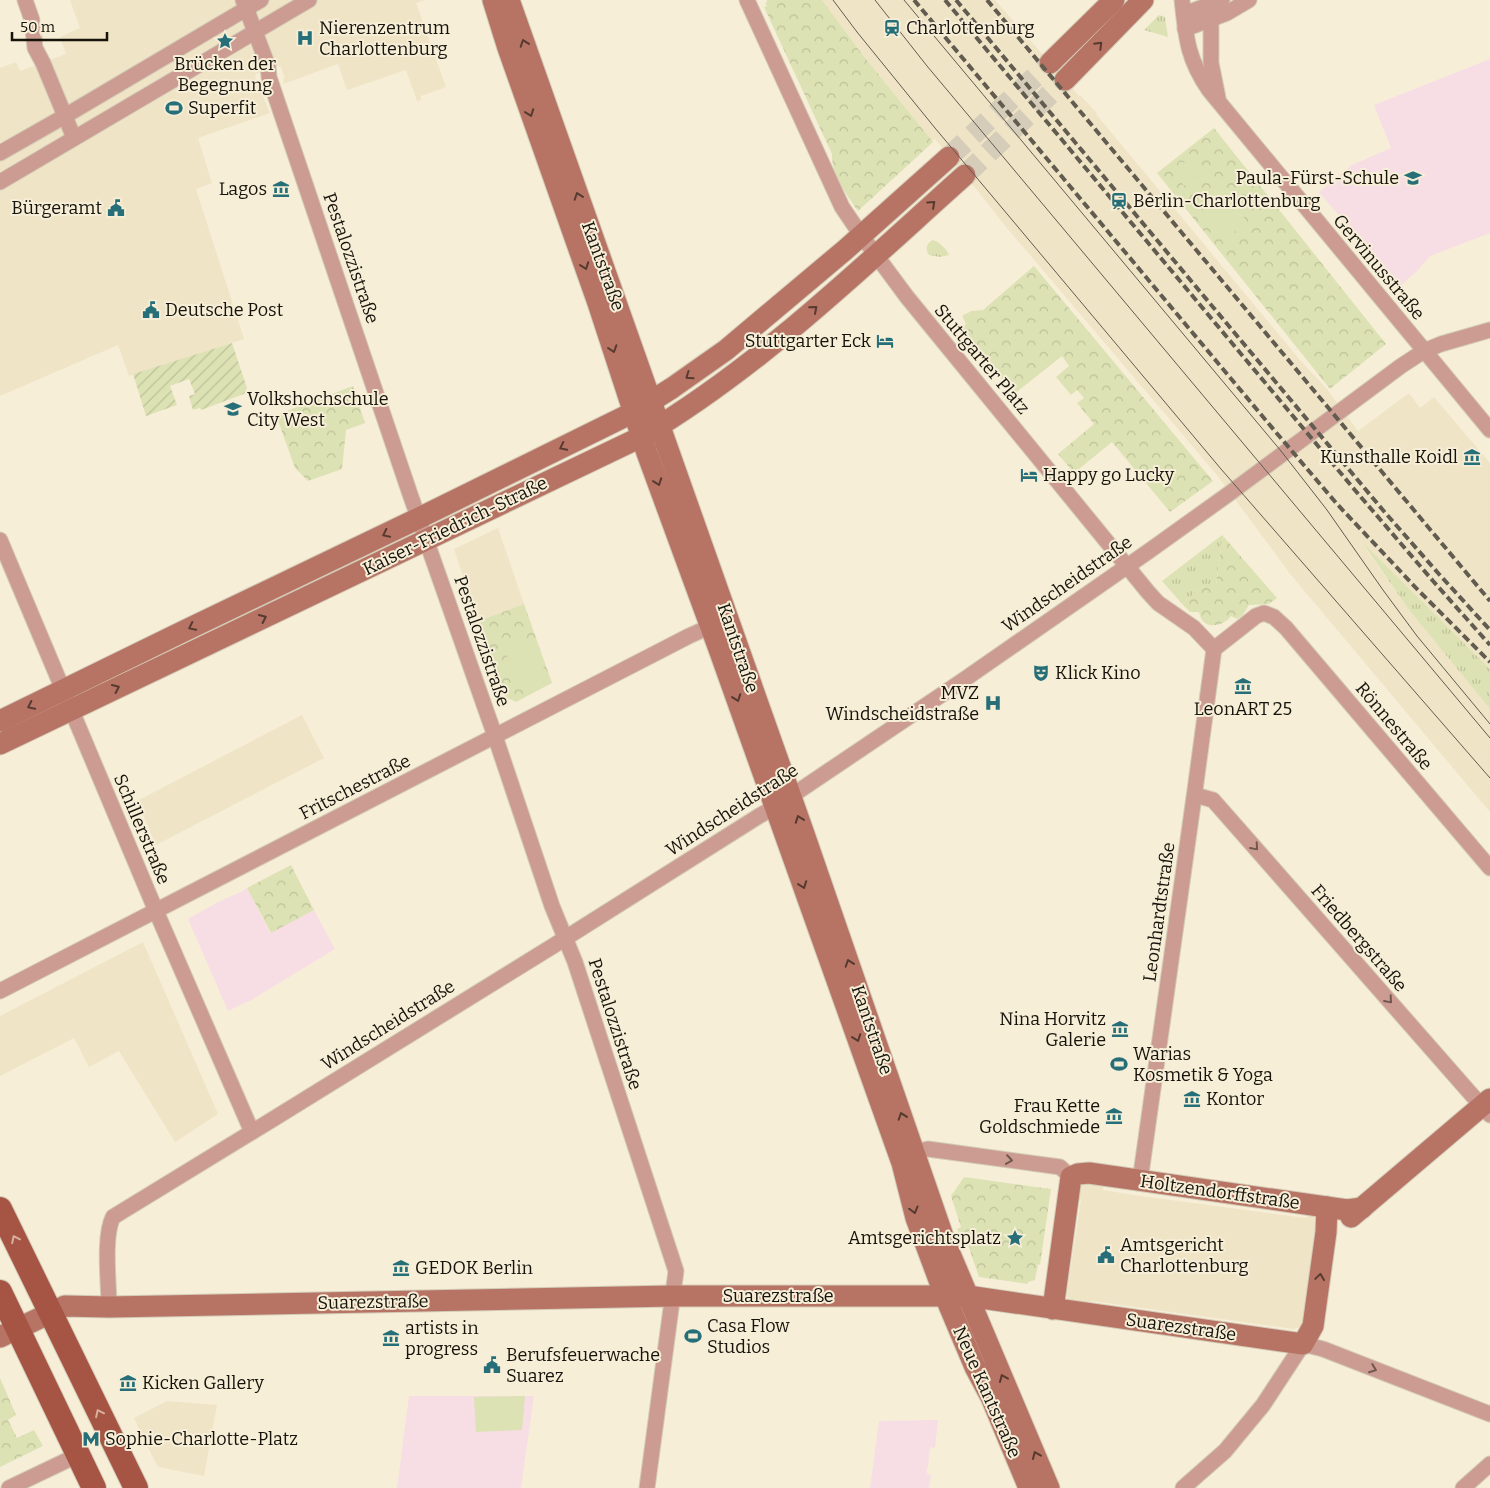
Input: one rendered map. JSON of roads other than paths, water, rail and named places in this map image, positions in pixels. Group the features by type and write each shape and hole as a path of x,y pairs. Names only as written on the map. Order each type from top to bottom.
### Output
{"main road":[{"name":"Kantstraße","path":"493,0 508,48 598,303 641,436 719,622"},
{"name":"Kantstraße","path":"509,0 652,400 719,622 783,802 914,1152 945,1242 968,1296"},
{"path":"1050,63 1114,0"},
{"path":"1065,80 1143,0"},
{"name":"Kaiser-Friedrich-Straße","path":"0,744 68,700 186,630 634,412 680,383 726,350 861,236 950,157"},
{"name":"Kaiser-Friedrich-Straße","path":"0,721 68,700 427,540 660,426 756,358 876,256 965,175"},
{"name":"Kantstraße","path":"783,802 902,1163 916,1218 944,1296"},
{"path":"1326,1232 1346,1222 1487,1107"},
{"name":"Holtzendorffstraße","path":"1075,1175 1089,1173 1347,1210 1362,1208"},
{"path":"1053,1309 1075,1175"},
{"path":"1303,1344 1313,1326 1326,1232 1327,1206"},
{"path":"0,1209 136,1488"},
{"path":"0,1292 9,1333 78,1455 94,1488"},
{"name":"Suarezstraße","path":"9,1333 65,1306 109,1307 672,1296 968,1296 1303,1344"},
{"name":"Neue Kantstraße","path":"944,1296 991,1397 1029,1488"},
{"name":"Neue Kantstraße","path":"968,1296 1049,1488"}],"street":[{"path":"25,0 32,20 35,48 74,138"},
{"path":"0,153 115,86 245,4 261,0"},
{"path":"0,182 74,138 129,111 255,31 309,0"},
{"name":"Stuttgarter Platz","path":"747,0 842,207 861,236 906,298 1158,603 1194,628 1214,649"},
{"path":"1183,14 1213,6 1232,10 1249,0"},
{"name":"Pestalozzistraße","path":"245,4 268,66 269,77 552,906 566,938 589,1004 676,1271 647,1488"},
{"name":"Gervinusstraße","path":"1213,6 1211,63 1220,105"},
{"name":"Gervinusstraße","path":"1183,14 1193,63 1199,76 1220,105 1490,430"},
{"path":"115,86 129,111"},
{"name":"Windscheidstraße","path":"109,1307 107,1236 113,1217 783,802 1230,493 1424,351 1440,344 1490,330"},
{"name":"Schillerstraße","path":"0,540 156,911 252,1132"},
{"name":"Rönnestraße","path":"1214,649 1256,616 1264,613 1274,617 1286,628 1490,868"},
{"name":"Fritschestraße","path":"0,991 719,622"},
{"name":"Leonhardtstraße","path":"1140,1181 1214,649"},
{"name":"Friedbergstraße","path":"1195,795 1213,800 1487,1107"},
{"name":"Holtzendorffstraße","path":"914,1152 928,1150 1060,1167 1075,1175"},
{"path":"1183,1488 1225,1452 1263,1405 1303,1344"},
{"name":"Suarezstraße","path":"1303,1344 1322,1349 1490,1414"},
{"path":"9,1488 78,1455"},
{"path":"1463,1488 1490,1464"}],"tunnel":[{"path":"949,157 1050,63"},
{"path":"965,175 1065,80"}],"tram line":[{"path":"833,0 935,128 1221,469 1490,778"},
{"path":"875,0 927,66 1490,738"},
{"path":"904,0 1281,451 1327,510 1417,636 1490,724"}],"railway":[{"path":"914,0 1337,504 1417,589 1490,662"},
{"path":"945,0 1354,489 1490,645"},
{"path":"956,0 1382,509 1490,630"},
{"path":"987,0 1490,601"}],"place":[{"name":"Charlottenburg","path":"892,28"},
{"name":"Nierenzentrum Charlottenburg","path":"305,38"},
{"name":"Brücken der Begegnung","path":"225,41"},
{"name":"Superfit","path":"174,108"},
{"name":"Paula-Fürst-Schule","path":"1413,178"},
{"name":"Lagos","path":"281,189"},
{"name":"Berlin-Charlottenburg","path":"1119,201"},
{"name":"Bürgeramt","path":"116,208"},
{"name":"Deutsche Post","path":"151,310"},
{"name":"Stuttgarter Eck","path":"885,341"},
{"name":"Volkshochschule City West","path":"233,409"},
{"name":"Kunsthalle Koidl","path":"1472,457"},
{"name":"Happy go Lucky","path":"1029,475"},
{"name":"Klick Kino","path":"1041,673"},
{"name":"LeonART 25","path":"1243,686"},
{"name":"MVZ Windscheidstraße","path":"993,703"},
{"name":"Nina Horvitz Galerie","path":"1120,1029"},
{"name":"Warias Kosmetik & Yoga","path":"1119,1064"},
{"name":"Kontor","path":"1192,1099"},
{"name":"Frau Kette Goldschmiede","path":"1114,1116"},
{"name":"Amtsgerichtsplatz","path":"1015,1238"},
{"name":"Amtsgericht Charlottenburg","path":"1106,1255"},
{"name":"GEDOK Berlin","path":"401,1268"},
{"name":"Casa Flow Studios","path":"693,1336"},
{"name":"artists in progress","path":"391,1338"},
{"name":"Berufsfeuerwache Suarez","path":"492,1365"},
{"name":"Kicken Gallery","path":"128,1383"},
{"name":"Sophie-Charlotte-Platz","path":"91,1439"}]}
